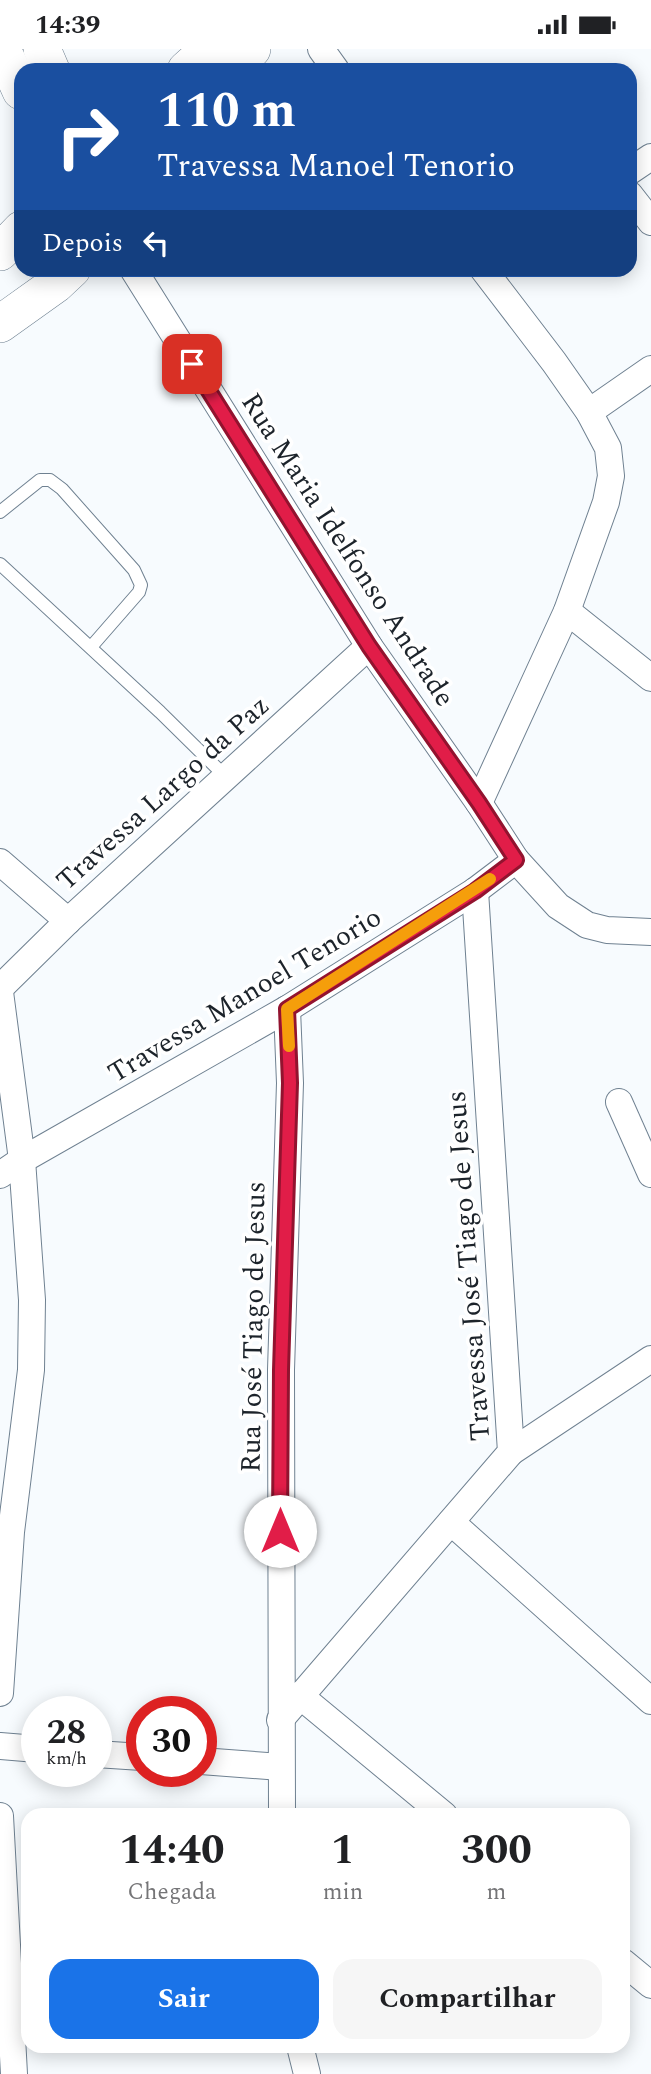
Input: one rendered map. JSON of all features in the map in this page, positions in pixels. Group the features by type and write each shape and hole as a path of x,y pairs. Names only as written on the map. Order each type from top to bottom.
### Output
{"street":[{"path":"2,49 14,76"},
{"path":"194,63 209,49"},
{"path":"239,63 252,49"},
{"path":"637,204 651,222"},
{"path":"0,252 14,237"},
{"path":"0,324 63,277"},
{"name":"Rua Maria Idelfonso Andrade","path":"138,277 369,646 516,860 558,906 587,925 607,930 651,932"},
{"path":"479,803 566,611 606,502 611,476 608,448 589,412 489,277"},
{"path":"589,412 651,369"},
{"path":"566,611 651,678"},
{"name":"Travessa Largo da Paz","path":"0,990 68,921 369,646"},
{"name":"Travessa Manoel Tenorio","path":"0,1175 287,1009 475,891 516,860"},
{"path":"0,862 68,921"},
{"name":"Travessa José Tiago de Jesus","path":"280,1720 511,1452 475,891"},
{"path":"0,990 22,1160 32,1300 31,1370 3,1596 0,1693"},
{"name":"Rua José Tiago de Jesus","path":"282,1808 281,1370 290,1083 287,1009"},
{"path":"619,1102 651,1174"},
{"path":"511,1452 648,1366"},
{"path":"451,1522 651,1701"},
{"path":"299,1695 436,1808"},
{"path":"0,1746 21,1748"},
{"path":"217,1762 281,1767"},
{"path":"0,1816 14,2074"},
{"path":"630,1968 651,1985"},
{"path":"302,2053 307,2074"}],"lane":[{"path":"0,512 40,480 50,480 62,489 134,570 141,585 139,592 91,647"},
{"path":"0,564 225,776"}],"slow traffic":[{"path":"289,1046 287,1009 490,879"}],"route":[{"path":"192,364 369,646 516,860 475,891 287,1009 290,1083 281,1370 280,1531"}]}
